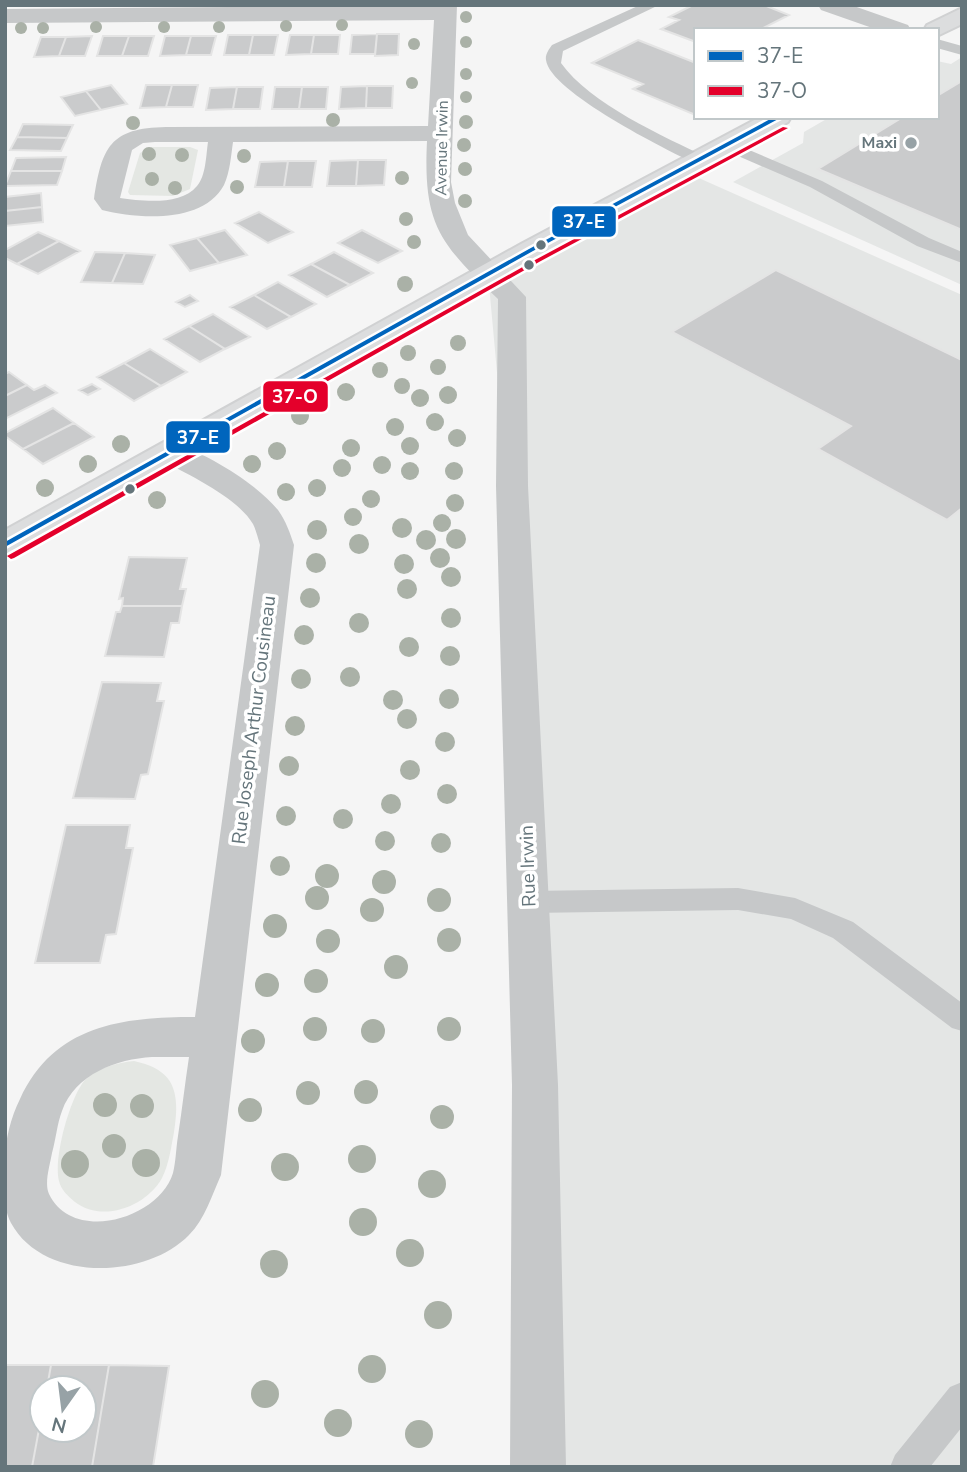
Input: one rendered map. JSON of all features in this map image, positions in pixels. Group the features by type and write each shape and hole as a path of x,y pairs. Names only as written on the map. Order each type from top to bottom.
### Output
{"street":[{"path":"829,5 894,28"},
{"path":"5,16 201,10 446,9"},
{"name":"Avenue Irwin","path":"446,9 438,182 441,207 450,232 464,251 488,274"},
{"path":"939,28 962,15"},
{"path":"5,545 488,274 775,119"},
{"path":"222,135 212,181 206,192 197,199 182,204 135,207 111,204 107,199 119,153 127,142 150,136 222,135 440,134"},
{"name":"Rue Irwin","path":"488,274 512,297 512,486 535,1085 538,1467"},
{"name":"Rue Joseph Arthur Cousineau","path":"172,453 209,474 247,501 267,520 277,545 197,1175 183,1205 167,1223 141,1238 93,1246 68,1240 46,1228 30,1209 23,1191 24,1170 40,1104 56,1080 89,1054 116,1042 213,1037"}],"lane":[{"path":"652,5 557,48 553,56 554,63 564,77 598,103 671,147 702,160"},
{"path":"939,44 962,51"},
{"path":"728,146 816,184 923,242 962,258"},
{"path":"529,902 737,899 794,909 843,930 962,1019"},
{"path":"907,1467 962,1399"}],"shaded area":[{"path":"962,57 962,285 733,182 803,143 804,132 827,119 939,119 939,61 951,64"},
{"path":"151,147 190,147 198,150 190,189 173,196 130,195 128,192 140,153"},
{"path":"683,171 962,295 962,1467 538,1467 519,613 488,274"},
{"path":"134,1061 159,1070 172,1085 176,1118 166,1167 155,1188 135,1204 110,1211 86,1208 67,1195 59,1181 58,1158 69,1114 85,1080 108,1066"}],"building":[{"path":"693,5 764,5 789,15 763,28 694,28 694,41 661,29 679,20 669,17"},
{"path":"377,34 399,34 398,55 375,56"},
{"path":"377,34 375,54 350,54 352,35"},
{"path":"228,35 253,35 249,55 224,55"},
{"path":"253,35 278,35 274,55 249,55"},
{"path":"290,35 314,35 311,54 286,55"},
{"path":"314,35 340,35 338,54 311,54"},
{"path":"92,36 85,56 59,56 66,37"},
{"path":"103,36 129,36 122,56 97,56"},
{"path":"129,36 154,36 148,56 122,56"},
{"path":"165,36 191,36 186,55 160,56"},
{"path":"191,36 216,36 211,55 186,55"},
{"path":"41,37 66,37 59,56 34,57"},
{"path":"638,40 694,62 694,114 633,89 643,84 592,63"},
{"name":"Maxi","path":"962,81 962,230 818,169 900,119 939,119 939,95"},
{"path":"111,85 127,104 101,110 86,91"},
{"path":"146,85 172,85 166,107 140,108"},
{"path":"172,85 198,85 193,107 166,107"},
{"path":"367,86 366,108 339,109 341,87"},
{"path":"367,86 393,86 392,108 366,108"},
{"path":"237,87 233,109 206,110 210,88"},
{"path":"237,87 263,87 260,109 233,109"},
{"path":"275,87 302,87 299,109 272,109"},
{"path":"302,87 328,87 326,109 299,109"},
{"path":"86,91 101,110 75,116 61,97"},
{"path":"23,124 73,125 67,138 17,137"},
{"path":"17,137 67,138 61,151 10,150"},
{"path":"66,157 62,171 11,171 16,158"},
{"path":"358,160 386,160 384,185 356,186"},
{"path":"358,160 356,186 327,186 330,161"},
{"path":"288,161 284,187 255,187 260,162"},
{"path":"288,161 316,161 312,187 284,187"},
{"path":"11,171 62,171 57,185 5,186"},
{"path":"41,193 42,207 5,211 5,197"},
{"path":"42,207 43,222 5,226 5,211"},
{"path":"259,212 293,232 268,243 235,223"},
{"path":"225,230 247,255 219,263 197,238"},
{"path":"362,230 402,251 378,263 338,243"},
{"path":"38,232 59,241 17,264 5,258 5,250"},
{"path":"197,238 219,263 190,271 170,245"},
{"path":"59,241 80,251 38,274 17,264"},
{"path":"95,252 125,253 112,283 81,282"},
{"path":"334,252 373,273 350,285 311,264"},
{"path":"125,253 155,255 143,284 112,283"},
{"path":"311,264 350,285 327,297 289,275"},
{"path":"776,270 962,360 962,508 947,520 818,449 851,426 672,332"},
{"path":"278,282 316,304 291,317 254,295"},
{"path":"190,295 198,301 185,307 176,302"},
{"path":"254,295 291,317 267,329 230,307"},
{"path":"213,314 250,337 225,349 189,326"},
{"path":"189,326 225,349 200,362 164,339"},
{"path":"150,349 187,372 161,386 124,363"},
{"path":"124,363 161,386 134,401 97,377"},
{"path":"9,372 27,385 5,396 5,374"},
{"path":"92,384 100,389 88,395 79,390"},
{"path":"27,385 34,390 45,385 57,393 5,419 5,396"},
{"path":"53,408 74,423 23,449 5,436 5,433"},
{"path":"74,423 94,437 43,464 23,449"},
{"path":"129,557 187,558 180,589 186,589 182,606 122,606 123,598 119,599"},
{"path":"122,606 182,606 179,623 171,623 164,657 105,656 116,612 120,612"},
{"path":"102,682 161,683 157,701 164,701 148,774 141,775 135,799 73,798"},
{"path":"66,825 130,825 126,848 133,848 116,934 106,935 100,963 35,963"},
{"path":"5,1365 51,1365 49,1374 28,1374 28,1444 36,1444 32,1467 5,1467"},
{"path":"51,1365 109,1365 98,1431 98,1374 49,1374"},
{"path":"109,1365 169,1366 153,1467 92,1467 98,1444"},
{"path":"36,1444 96,1444 92,1467 32,1467"}],"transit line":[{"name":"37-E","path":"5,545 531,250 775,119"},
{"name":"37-O","path":"11,556 537,261 785,128"}],"place":[{"name":"Maxi","path":"911,143"}]}
